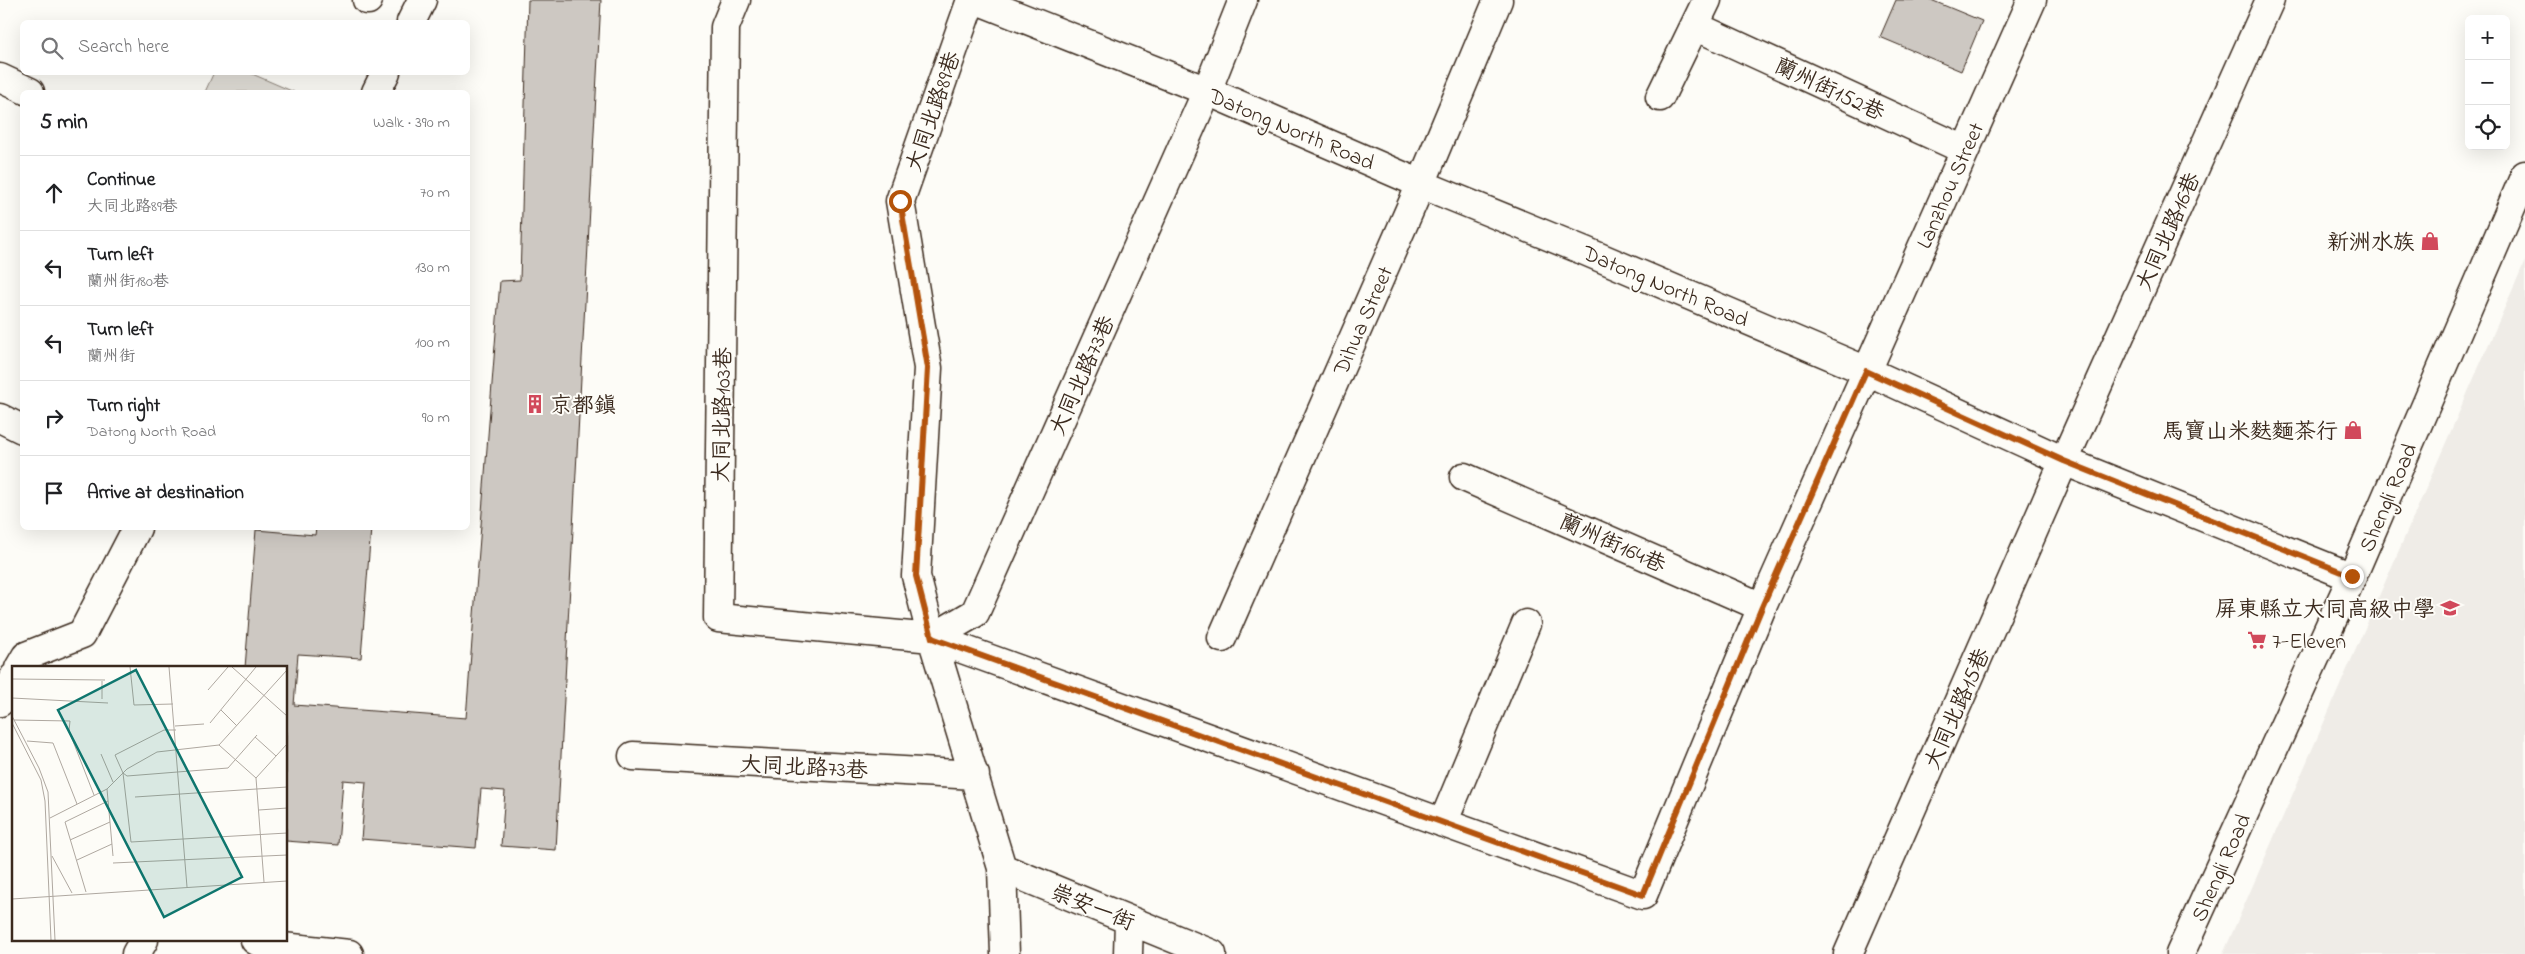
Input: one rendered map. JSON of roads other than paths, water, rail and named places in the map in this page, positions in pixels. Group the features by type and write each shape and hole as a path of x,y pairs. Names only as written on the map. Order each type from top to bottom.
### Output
{"street":[{"path":"412,20 422,0"},
{"name":"大同北路103巷","path":"736,0 725,27 718,618 932,638"},
{"name":"大同北路89巷","path":"971,0 900,201 928,368 916,576 932,638 1002,868 1005,954"},
{"name":"Datong North Road","path":"977,0 1207,91 1421,184 1585,251 1866,371 2064,461 2352,576"},
{"name":"大同北路73巷","path":"932,638 975,613 1207,91 1242,0"},
{"name":"Dihua Street","path":"1222,638 1421,184 1498,0"},
{"path":"1660,97 1706,0"},
{"name":"Lanzhou Street","path":"1443,823 1643,895 1762,607 2032,0"},
{"name":"大同北路16巷","path":"2064,461 2270,0"},
{"name":"蘭州街152巷","path":"1695,26 1965,150"},
{"path":"377,90 384,75"},
{"path":"0,78 26,90"},
{"name":"Shengli Road","path":"2180,954 2352,576 2525,175"},
{"path":"0,418 20,428"},
{"name":"大同北路15巷","path":"1848,954 2064,461"},
{"name":"蘭州街164巷","path":"1464,477 1762,607"},
{"path":"20,666 26,656 82,634 137,530"},
{"path":"932,638 1443,823 1526,624"},
{"path":"0,702 12,681"},
{"name":"大同北路73巷","path":"633,756 975,775"},
{"name":"崇安一街","path":"1002,868 1212,954"},
{"path":"1128,954 1129,921"},
{"path":"136,954 143,942"},
{"path":"258,942 264,946 349,954"}],"place":[{"name":"新洲水族","path":"2430,241"},
{"name":"京都鎮","path":"535,404"},
{"name":"馬寶山米麩麵茶行","path":"2353,430"},
{"name":"屏東縣立大同高級中學","path":"2450,608"},
{"name":"7-Eleven","path":"2257,640"}]}
